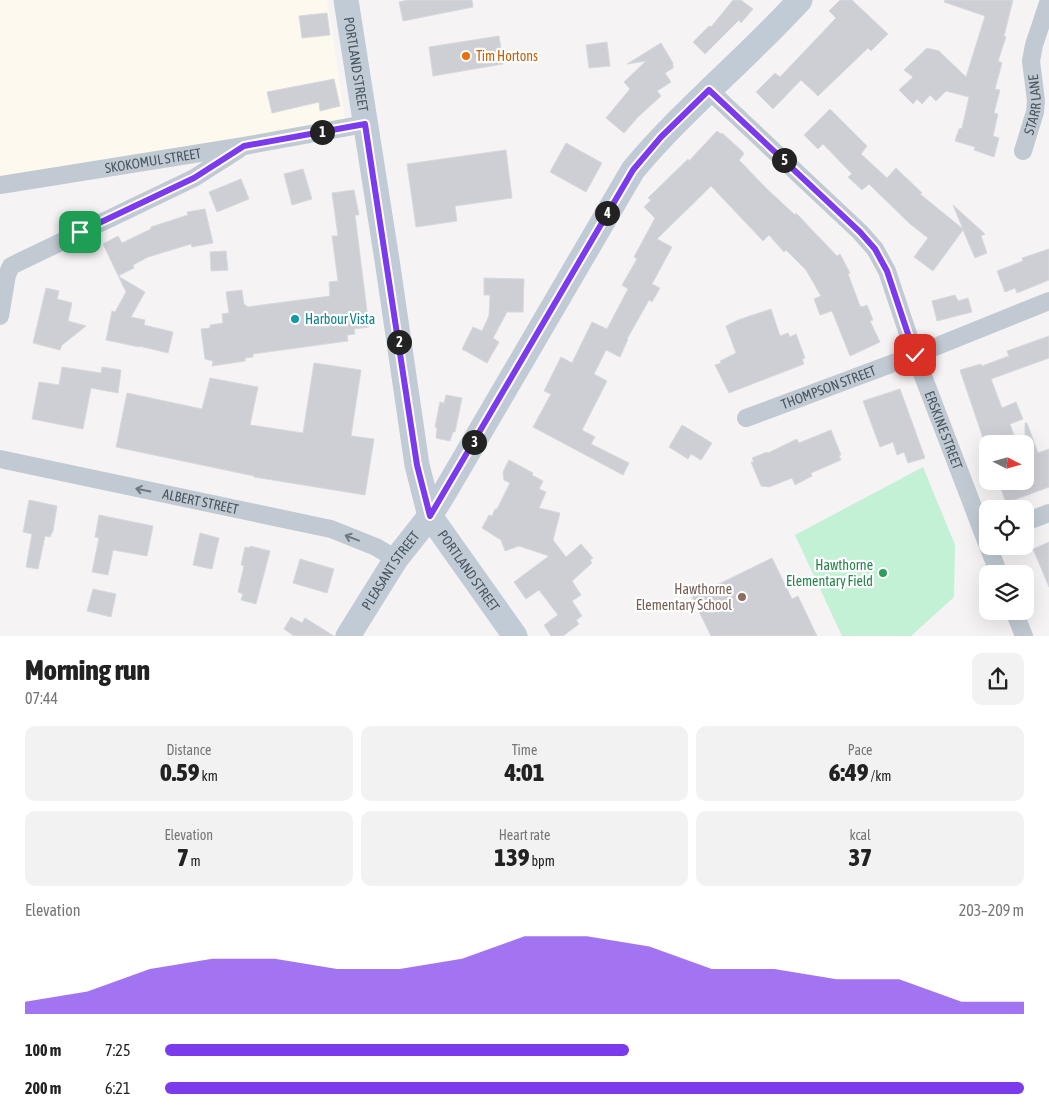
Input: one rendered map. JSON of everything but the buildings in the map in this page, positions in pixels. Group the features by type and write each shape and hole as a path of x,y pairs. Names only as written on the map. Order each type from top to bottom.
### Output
{"main road":[{"name":"PORTLAND STREET","path":"346,0 417,465 430,516 515,636"},
{"name":"PLEASANT STREET","path":"348,636 396,559 430,516 633,170 661,137 774,28 800,0"}],"street":[{"name":"STARR LANE","path":"1023,151 1036,107 1031,61 1034,44 1049,0"},
{"name":"ERSKINE STREET","path":"709,90 860,232 875,249 887,271 915,355 979,521"},
{"name":"SKOKOMUL STREET","path":"0,185 244,146 365,124"},
{"path":"0,316 7,275 11,266 194,178 244,146"},
{"name":"THOMPSON STREET","path":"746,418 915,355 1049,301"},
{"name":"ALBERT STREET","path":"0,460 331,530 376,547 396,559"},
{"path":"1034,519 1049,513"},
{"path":"1018,620 1024,636"}],"shaded area":[{"path":"0,0 327,0 346,124 0,176"}],"green space":[{"name":"Hawthorne Elementary Field","path":"923,467 955,545 954,597 911,636 842,636 795,535"}],"place":[{"name":"Tim Hortons","path":"466,56"},
{"name":"Harbour Vista","path":"295,319"},
{"name":"Hawthorne Elementary Field","path":"883,573"},
{"name":"Hawthorne Elementary School","path":"742,597"}],"route":[{"path":"80,232 194,178 244,146 365,124 417,465 430,516 633,170 661,137 709,90 860,232 875,249 887,271 915,355"}]}
